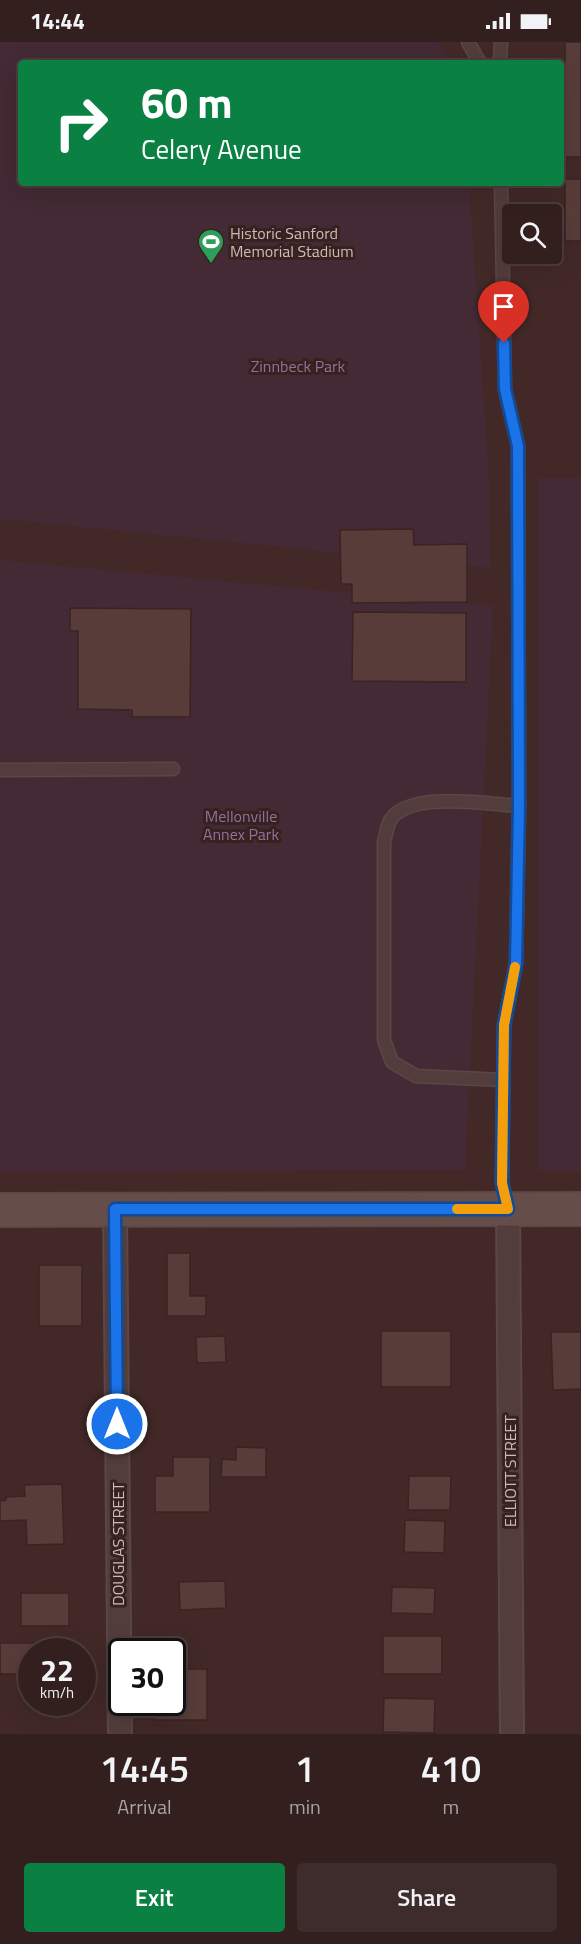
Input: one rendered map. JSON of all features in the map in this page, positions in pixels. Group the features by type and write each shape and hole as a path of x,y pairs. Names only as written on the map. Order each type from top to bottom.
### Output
{"main road":[{"path":"0,1210 581,1209"}],"street":[{"name":"DOUGLAS STREET","path":"115,1209 120,1734"},
{"name":"ELLIOTT STREET","path":"508,1209 512,1734"}],"lane":[{"path":"468,42 478,60"},
{"path":"501,42 501,60"},
{"path":"501,186 505,389 518,446 519,806 516,964 504,1025 503,1080 502,1183 508,1209"},
{"path":"0,770 173,769"},
{"path":"503,1080 416,1076 392,1062 384,1040 384,842 390,820 402,809 432,801 519,806"}],"green space":[{"name":"Zinnbeck Park","path":"0,42 437,42 452,60 18,60 18,186 469,186 489,477 491,568 0,519"},
{"path":"538,478 581,478 581,1171 538,1171"},
{"name":"Mellonville Annex Park","path":"0,560 493,606 465,1170 0,1172"}],"building":[{"path":"565,42 581,42 581,157 565,157"},
{"path":"565,179 581,179 581,241 565,241"},
{"path":"413,529 414,545 467,544 467,602 352,603 352,584 341,584 340,530"},
{"path":"70,608 191,609 190,717 132,717 132,710 78,709 78,631 70,631"},
{"path":"353,612 466,613 466,682 352,681"},
{"path":"167,1253 190,1253 190,1296 206,1296 206,1316 167,1316"},
{"path":"39,1265 82,1265 82,1326 39,1326"},
{"path":"381,1331 451,1331 451,1387 381,1387"},
{"path":"551,1332 581,1332 581,1389 553,1390"},
{"path":"225,1336 226,1362 197,1363 196,1337"},
{"path":"236,1447 266,1448 266,1477 221,1477 222,1459 236,1460"},
{"path":"173,1457 210,1457 210,1512 155,1512 155,1476 173,1476"},
{"path":"409,1476 451,1476 450,1510 408,1510"},
{"path":"62,1484 64,1544 27,1545 26,1520 0,1521 0,1501 6,1500 6,1497 25,1496 24,1485"},
{"path":"405,1520 445,1521 444,1553 404,1552"},
{"path":"225,1581 226,1608 180,1610 179,1582"},
{"path":"392,1587 435,1588 434,1614 391,1613"},
{"path":"21,1593 69,1593 69,1626 21,1626"},
{"path":"383,1636 442,1636 442,1674 383,1674"},
{"path":"0,1643 18,1643 18,1674 0,1674"},
{"path":"186,1669 207,1669 207,1720 154,1720 154,1716 186,1716"},
{"path":"384,1698 435,1699 434,1733 383,1732"}],"slow traffic":[{"path":"457,1209 508,1209 502,1183 504,1025 515,967"}],"place":[{"name":"Historic Sanford Memorial Stadium","path":"211,265"}],"route":[{"path":"117,1424 115,1209 508,1209 502,1183 504,1025 516,964 519,806 518,446 505,389 504,343"}]}
